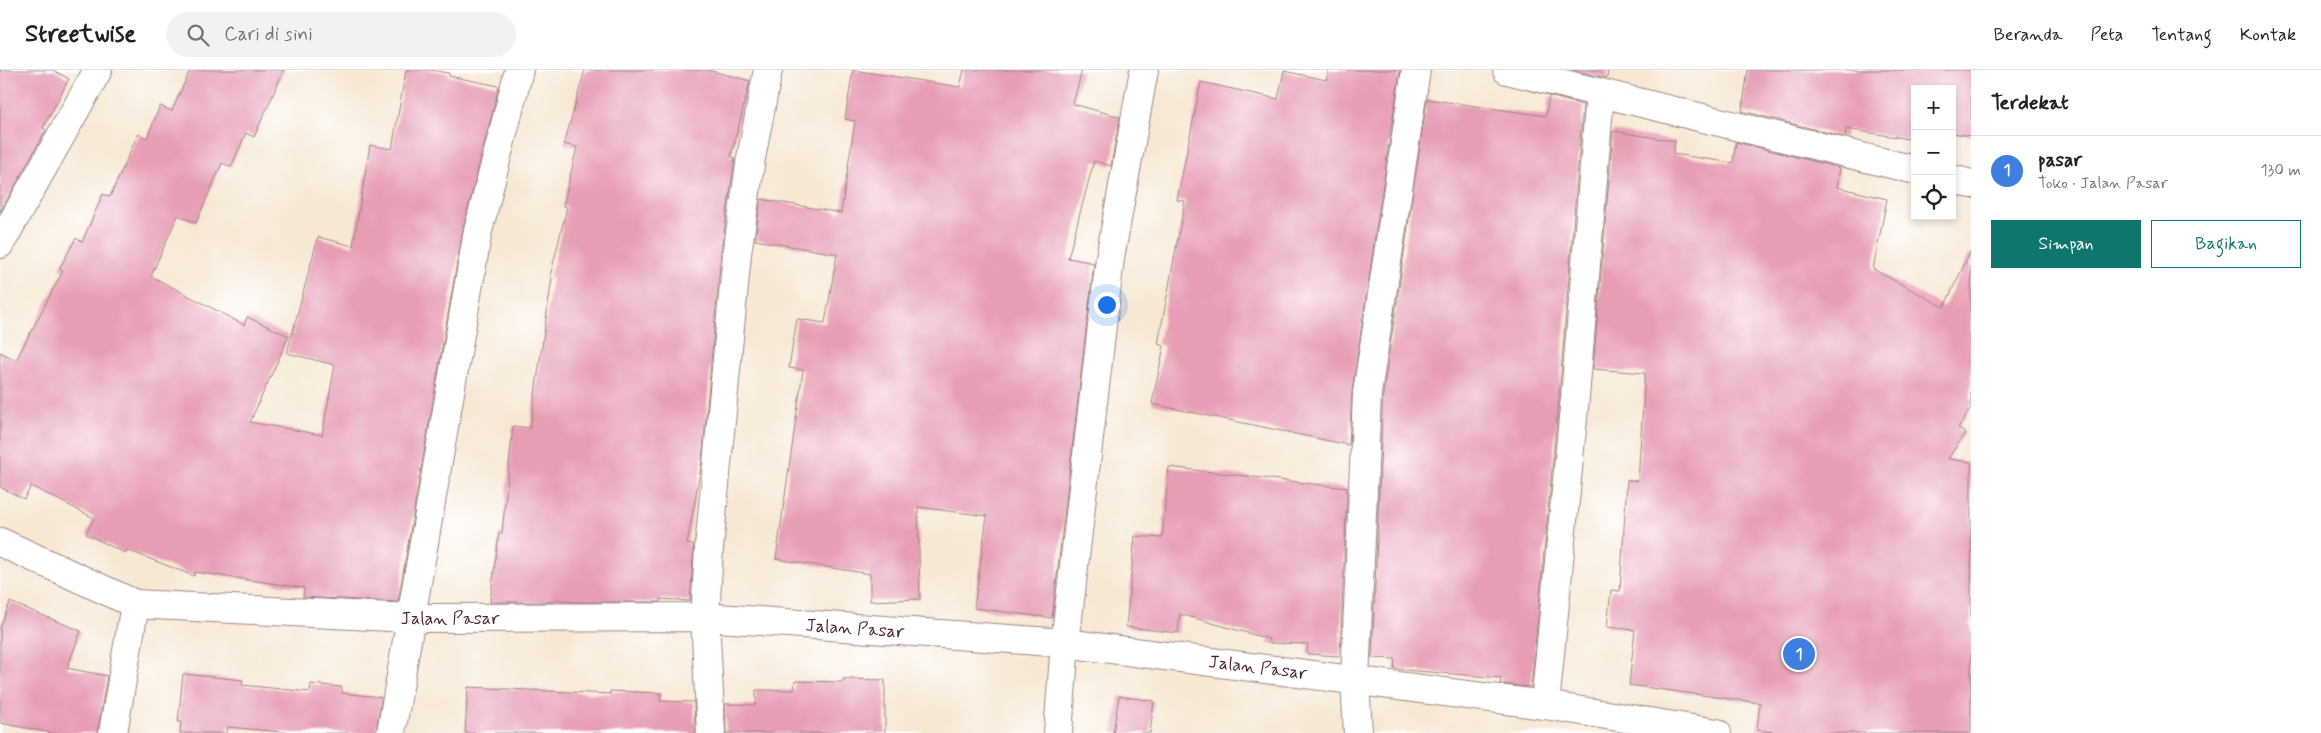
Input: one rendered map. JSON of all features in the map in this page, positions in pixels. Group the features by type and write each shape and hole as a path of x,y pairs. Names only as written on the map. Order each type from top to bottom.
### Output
{"street":[{"path":"0,244 98,70"},
{"path":"391,733 478,231 519,70"},
{"path":"711,733 706,617 709,548 737,254 768,70"},
{"path":"1058,733 1065,643 1110,258 1144,70"},
{"path":"1358,733 1355,680 1367,394 1416,70"},
{"path":"1507,70 1911,169"},
{"path":"1545,705 1575,398 1600,94"},
{"path":"1956,180 1971,184"},
{"name":"Jalan Pasar","path":"0,542 135,604 410,618 706,617 1065,643 1545,705 1717,733"},
{"path":"113,733 135,604"}],"building":[{"path":"0,70 53,70 69,79 43,128 46,130 0,212"},
{"path":"190,70 284,70 254,137 246,133 231,167 222,163 196,223 178,215 151,276 244,325 247,317 289,336 250,422 322,435 335,365 287,353 318,237 353,246 370,145 392,149 406,70 430,70 449,73 449,76 499,86 463,228 398,602 303,597 304,588 195,572 194,576 127,550 125,553 86,534 94,518 31,486 24,499 0,487 0,352 16,360 63,271 59,269 76,238 82,242 103,194 110,197 138,134 147,138 160,106 172,111"},
{"path":"585,70 708,70 750,81 731,156 735,158 721,252 702,461 687,544 694,545 690,601 660,599 660,602 576,602 554,599 554,602 490,602 499,533 502,533 513,426 530,428 552,278 550,277 567,207 563,206 577,147 564,144"},
{"path":"853,70 960,87 964,70 1082,70 1073,104 1120,117 1111,166 1094,161 1068,258 1094,263 1052,618 974,608 987,516 918,507 920,599 870,601 870,574 776,559 803,370 789,368 797,319 825,323 837,254 755,240 761,199 841,213 855,121 845,119"},
{"path":"1329,70 1400,70 1352,391 1349,445 1152,404 1164,346 1158,344 1185,201 1177,200 1201,82 1278,99 1284,71 1326,80"},
{"path":"1573,70 1608,70 1607,78"},
{"path":"1748,70 1971,70 1971,136 1956,134 1956,85 1911,85 1911,139 1846,129 1845,137 1742,111"},
{"path":"1549,96 1583,105 1559,397 1531,687 1500,684 1501,678 1394,669 1395,659 1372,658 1383,394 1427,99 1546,116"},
{"path":"1613,131 1675,141 1673,154 1733,163 1736,142 1840,168 1837,187 1887,199 1873,269 1944,307 1971,250 1971,408 1958,428 1965,433 1948,459 1971,462 1971,733 1781,733 1757,730 1760,703 1629,685 1635,630 1607,627 1611,590 1620,591 1627,480 1638,481 1645,373 1593,369"},
{"path":"1169,467 1347,488 1340,656 1307,654 1308,644 1268,643 1269,639 1180,614 1178,633 1126,627 1135,536 1162,538"},
{"path":"10,602 81,631 67,668 107,676 97,733 52,733 0,723 0,627"},
{"path":"183,674 243,680 242,685 310,692 311,684 342,687 342,693 381,697 376,733 293,733 228,727 227,733 180,733 181,722 178,722"},
{"path":"843,679 885,680 885,733 726,733 725,704 756,705 756,690 794,690 795,681 843,682"},
{"path":"468,687 610,694 610,691 661,693 660,701 694,702 695,733 465,733"},
{"path":"1119,696 1154,701 1150,733 1113,733"}],"place":[{"name":"pasar","path":"1799,654"}]}
